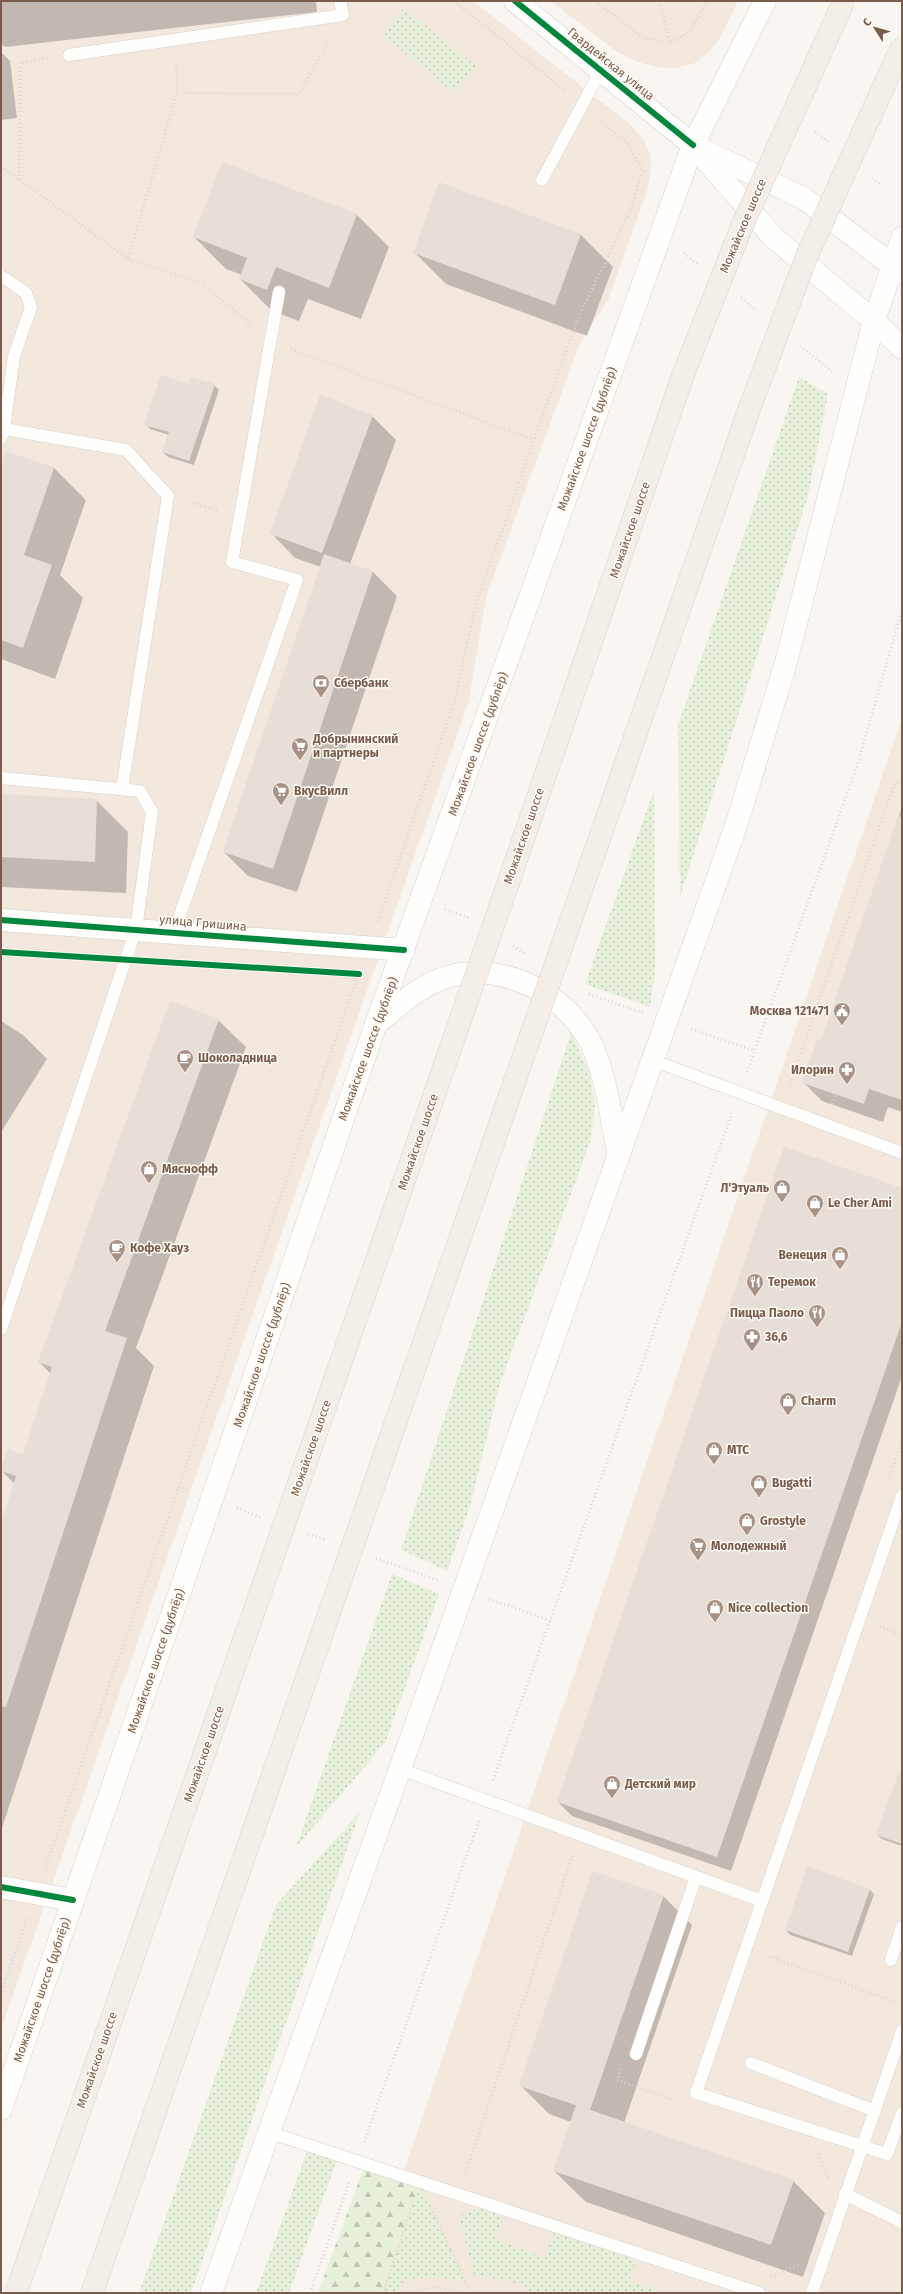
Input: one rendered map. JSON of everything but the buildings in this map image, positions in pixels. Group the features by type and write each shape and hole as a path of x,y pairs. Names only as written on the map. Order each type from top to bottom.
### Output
{"main road":[{"name":"Гвардейская улица","path":"515,1 693,145"},
{"name":"Можайское шоссе (дублёр)","path":"1,2109 376,1024 404,950 693,145 765,1"},
{"name":"Можайское шоссе","path":"16,2293 507,887 682,378 742,226 844,1"},
{"path":"92,2293 750,407 806,258 902,46"},
{"path":"693,145 805,199 897,269"},
{"path":"693,145 773,237 874,321 902,348"},
{"path":"211,2293 400,1769 734,829 785,666 874,321 897,269 902,238"},
{"name":"улица Гришина","path":"1,920 404,950"},
{"path":"376,1024 411,996 441,979 473,973 505,976 534,987 562,1006 588,1038 604,1081 618,1152"},
{"path":"1,1887 73,1900"}],"lane":[{"path":"69,54 343,15 340,1"},
{"path":"542,180 601,70"},
{"path":"1,276 26,293 31,307 14,356 2,434 126,450 168,496 122,789"},
{"path":"174,932 297,580 232,562 279,292"},
{"path":"1,778 140,791 152,812 136,929 1,1329"},
{"path":"652,1060 902,1153"},
{"path":"902,1496 696,2093 887,2154 902,2112"},
{"path":"400,1769 762,1901"},
{"path":"636,2054 696,1877"},
{"path":"891,1960 902,1927"},
{"path":"812,2293 902,2031"},
{"path":"751,2063 875,2111"},
{"path":"268,2132 760,2293"},
{"path":"845,2194 902,2222"}],"path":[{"path":"1,1996 454,703 477,601 579,316 630,211 643,170 628,144 454,1"},
{"path":"595,1 642,37 670,42 690,32 707,1"},
{"path":"660,1 670,42"},
{"path":"177,93 299,94 343,15"},
{"path":"128,259 177,93 175,39"},
{"path":"19,180 20,63 69,54"},
{"path":"1,166 128,259 202,283 270,341 534,440"},
{"path":"168,496 240,517"},
{"path":"310,2293 857,766 902,610"},
{"path":"794,1089 788,1087 895,782 902,784"},
{"path":"351,973 359,974"},
{"path":"827,1102 833,1104 836,1094"},
{"path":"886,1486 902,1441"},
{"path":"465,2175 574,1852 567,1849"},
{"path":"746,1948 902,2004"},
{"path":"622,2065 617,2080 684,2104"},
{"path":"364,2141 372,2143"},
{"path":"817,2152 828,2177 826,2184"},
{"path":"458,2172 472,2178"},
{"path":"383,2293 420,2183"},
{"path":"420,2183 471,2293"},
{"path":"766,2278 799,2265 801,2257"},
{"path":"409,2293 434,2287 460,2293"}],"shaded area":[{"path":"1,1 473,1 632,126 644,141 651,156 651,172 647,191 608,300 580,343 486,597 468,704 1,2029"},
{"path":"551,1 738,1 719,39 707,54 693,64 674,68 656,67 635,61 616,51"},
{"path":"902,718 902,2293 362,2293"}],"green space":[{"path":"404,8 476,66 454,93 383,35"},
{"path":"799,377 828,394 808,496 680,897 678,725"},
{"path":"654,790 655,971 650,1007 585,984"},
{"path":"571,1033 589,1072 595,1106 590,1143 500,1383 470,1507 447,1571 401,1550"},
{"path":"392,1574 439,1594 385,1743 296,1847"},
{"path":"360,1812 191,2293 139,2293 276,1905"},
{"path":"309,2146 338,2157 289,2293 256,2293"},
{"path":"365,2165 420,2183 380,2293 318,2293"},
{"path":"420,2183 466,2282 436,2277 405,2279 394,2293 383,2293"},
{"path":"481,2208 504,2215 496,2239 545,2258 555,2230 637,2258 629,2281 664,2293 532,2293 522,2284 474,2275 459,2215"}],"cycle path":[{"path":"515,1 693,145"},
{"path":"1,920 404,950"},
{"path":"1,952 359,974"},
{"path":"1,1887 73,1900"}],"place":[{"name":"Сбербанк","path":"321,698"},
{"name":"Добрынинский и партнеры","path":"300,761"},
{"name":"ВкусВилл","path":"281,806"},
{"name":"Москва 121471","path":"842,1026"},
{"name":"Шоколадница","path":"185,1073"},
{"name":"Илорин","path":"847,1085"},
{"name":"Мяснофф","path":"149,1184"},
{"name":"Л'Этуаль","path":"782,1203"},
{"name":"Le Cher Ami","path":"815,1218"},
{"name":"Кофе Хауз","path":"117,1263"},
{"name":"Венеция","path":"840,1270"},
{"name":"Теремок","path":"755,1297"},
{"name":"Пицца Паоло","path":"817,1328"},
{"name":"36,6","path":"752,1352"},
{"name":"Charm","path":"788,1416"},
{"name":"МТС","path":"714,1465"},
{"name":"Bugatti","path":"759,1498"},
{"name":"Grostyle","path":"747,1536"},
{"name":"Молодежный","path":"698,1561"},
{"name":"Nice collection","path":"715,1623"},
{"name":"Детский мир","path":"612,1799"}]}
